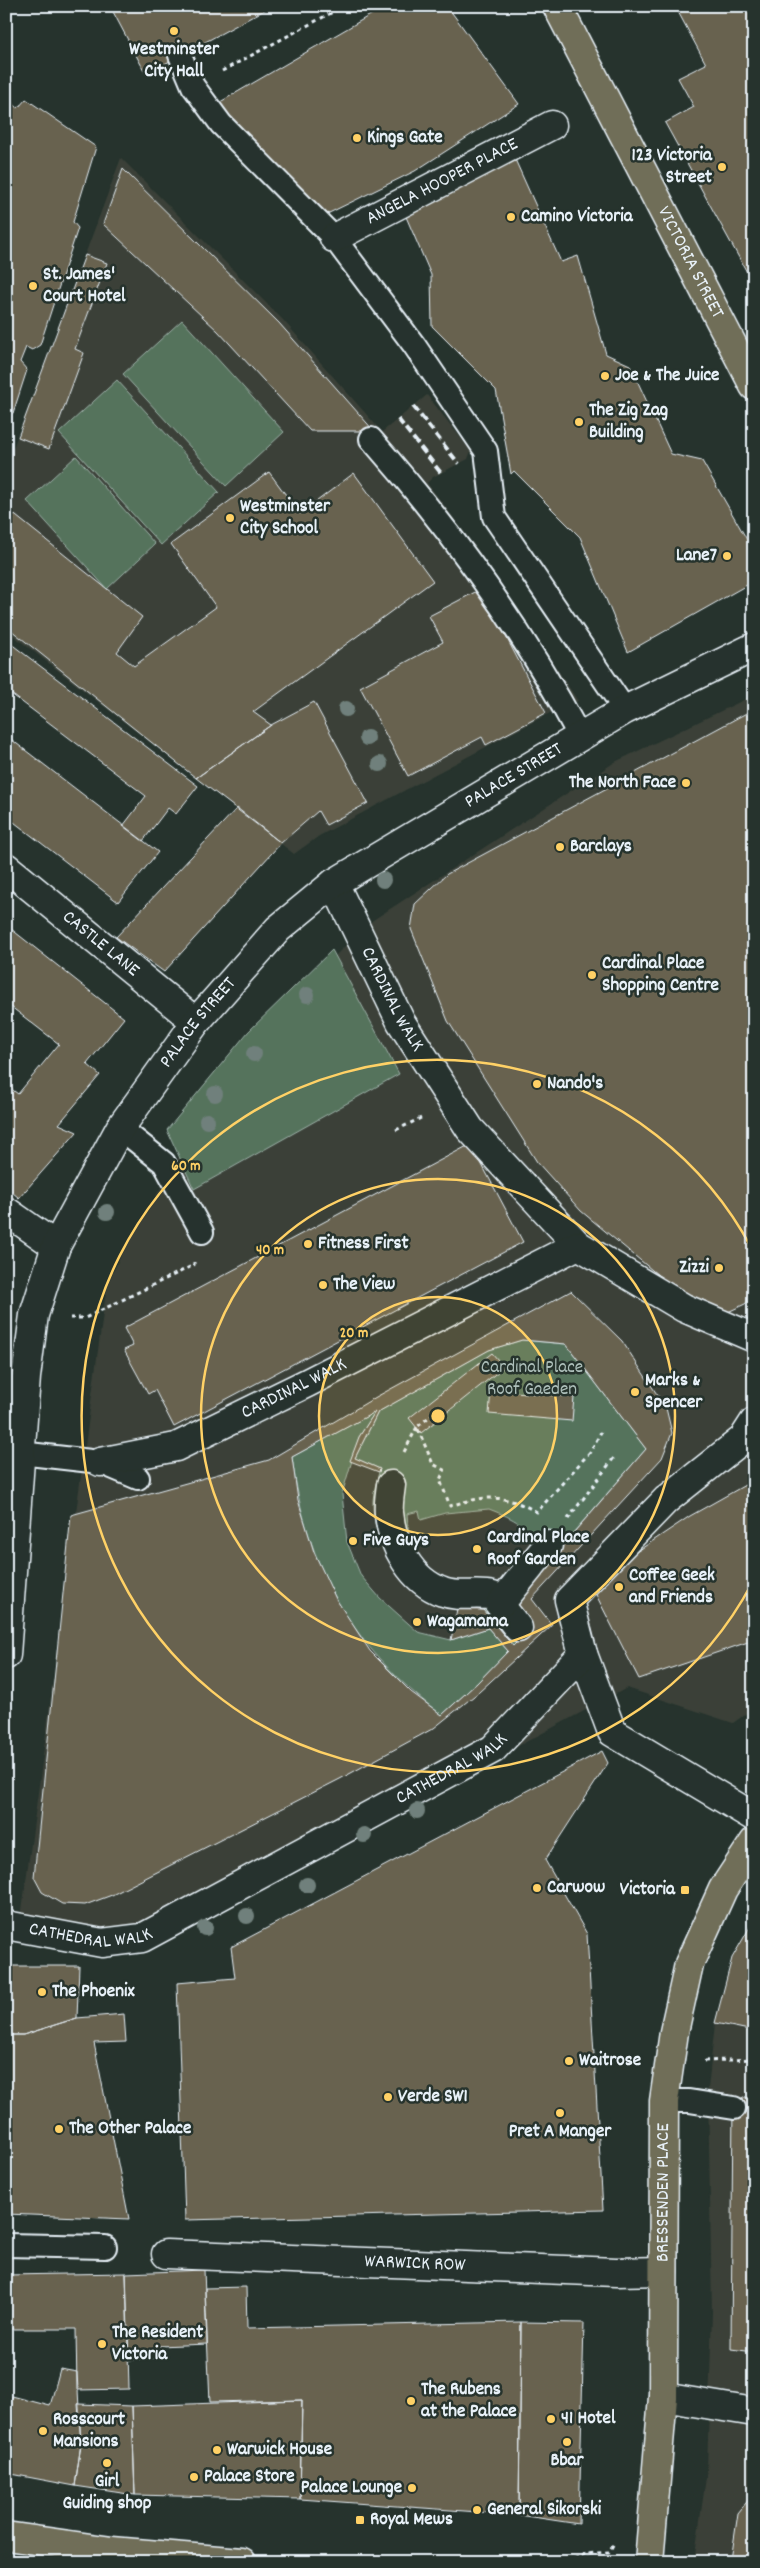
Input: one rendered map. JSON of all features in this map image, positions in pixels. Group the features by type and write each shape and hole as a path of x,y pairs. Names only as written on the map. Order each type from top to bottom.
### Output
{"main road":[{"name":"VICTORIA STREET","path":"557,6 754,386"},
{"name":"BRESSENDEN PLACE","path":"649,2562 663,2397 664,2101 674,2032 689,1964 723,1889 754,1842"},
{"path":"6,2536 112,2551 242,2562"}],"street":[{"name":"ANGELA HOOPER PLACE","path":"334,238 552,125"},
{"name":"PALACE STREET","path":"6,1656 20,1453 16,1376 34,1315 56,1246 120,1128 196,1022 278,930 334,883 625,710 754,647"},
{"name":"CASTLE LANE","path":"6,867 196,1022"},
{"name":"CARDINAL WALK","path":"334,883 401,1022 470,1129 578,1245 684,1308 754,1338"},
{"path":"6,1211 56,1246"},
{"name":"CARDINAL WALK","path":"100,1462 176,1447 307,1383 578,1245"},
{"path":"754,1422 743,1439 654,1501 569,1600 583,1654 612,1732 754,1817"},
{"path":"391,1486 389,1512 394,1537 406,1562 417,1576 444,1593 488,1595 501,1602 518,1628"},
{"path":"501,1602 548,1545"},
{"name":"CATHEDRAL WALK","path":"6,1925 102,1943 142,1938 494,1749 583,1654"},
{"name":"WARWICK ROW","path":"166,2254 616,2272 663,2271"},
{"path":"663,2397 754,2412"}],"lane":[{"path":"180,55 193,86 221,124 334,238 414,345 486,451 494,517 625,710"},
{"path":"371,439 416,491 466,556 514,627 580,737"},
{"path":"120,1128 164,1163 202,1232"},
{"name":"CARDINAL WALK","path":"20,1453 100,1462"},
{"path":"100,1462 138,1478"},
{"path":"664,2101 690,2101 734,2108"},
{"path":"6,2245 105,2246"}],"path":[{"path":"193,86 344,6"},
{"path":"34,1315 85,1318 194,1265 202,1232"},
{"path":"440,1408 417,1427 433,1464 444,1470 440,1480 450,1506 477,1498 501,1497 537,1512 590,1452 601,1432"},
{"path":"548,1545 616,1454"},
{"path":"695,2062 754,2058"},
{"path":"566,2562 590,2554 609,2552 615,2540"},
{"path":"587,2562 590,2554"}],"shaded area":[{"name":"Westminster City School","path":"121,158 283,320 382,432 427,395 471,451 468,459 433,477 427,483 480,553 578,701 563,706 319,836 294,854 6,630 6,467"},
{"path":"754,695 754,1708 733,1723 627,1688 158,1938 20,1925 107,1284 121,1255 245,1046 367,924 615,762"},
{"path":"754,1920 754,2562 694,2562 707,2470 712,2312 708,2089 715,2023 732,1958"}],"green space":[{"path":"182,320 284,432 226,486 123,374"},
{"path":"117,380 219,492 161,545 59,433"},
{"path":"76,456 155,544 107,589 27,501"},
{"path":"332,950 399,1074 194,1189 167,1130 248,1032"},
{"name":"Cardinal Place Roof Gaeden","path":"522,1340 566,1344 646,1449 523,1590 529,1630 513,1646 483,1610 433,1604 415,1593 405,1583 388,1559 377,1531 373,1499 380,1469 355,1458 378,1412 489,1350","holes":["489,1509 519,1523 540,1549 502,1584 473,1588 446,1580 423,1563 409,1537 407,1514 419,1511 421,1520 445,1513"]},
{"path":"375,1412 359,1437 342,1494 347,1542 361,1576 380,1598 418,1632 451,1640 488,1628 508,1651 442,1715 410,1689 383,1662 338,1603 322,1570 309,1535 299,1497 292,1457"}],"building":[{"name":"Westminster City Hall","path":"110,6 272,6 146,74"},
{"name":"Kings Gate","path":"386,6 447,6 519,104 415,171 325,215 215,105"},
{"name":"123 Victoria Street","path":"675,6 754,6 754,285 665,123 694,107 678,78 706,64"},
{"path":"6,85 10,88 6,98"},
{"name":"St. James' Court Hotel","path":"6,98 18,108 26,99 96,147 73,222 78,228 40,345 32,350 26,347 20,362 27,370 13,413 8,416"},
{"name":"The Zig Zag Building","path":"513,155 561,262 578,256 606,354 630,365 671,454 702,461 754,552 754,581 628,652 580,537 514,471 511,474 496,390 432,326 431,275 404,212"},
{"path":"123,169 279,323 374,431 310,431 218,331 103,224"},
{"path":"85,255 107,263 75,349 84,353 49,449 18,437"},
{"path":"269,472 300,514 354,473 433,581 253,712 271,725 196,778 6,626 6,508 142,617 117,652 134,666 216,607 171,544"},
{"path":"481,589 546,713 486,745 482,737 408,776 360,687 443,642 429,616"},
{"path":"6,640 198,786 176,814 168,808 143,841 123,826 146,796 6,690"},
{"path":"314,702 368,803 326,825 318,811 281,843 196,778 271,725"},
{"name":"Cardinal Place Shopping Centre","path":"754,709 754,1296 745,1304 728,1312 709,1309 688,1300 581,1211 537,1162 448,1021 411,929 415,904 447,874"},
{"path":"8,737 158,852 118,902 6,816"},
{"path":"237,808 281,843 164,972 116,937"},
{"path":"6,925 124,1018 87,1064 100,1075 59,1124 77,1132 19,1198 6,1187 6,1085 18,1094 59,1044 6,1003"},
{"name":"The View","path":"471,1144 523,1242 174,1427 155,1390 148,1394 124,1350 133,1346 124,1328"},
{"path":"571,1291 622,1341 666,1408 672,1433 662,1458 532,1599 552,1625 479,1692 434,1728 340,1779 112,1895 85,1905 62,1904 42,1892 34,1877 71,1515 269,1460 376,1397","holes":["522,1340 566,1344 646,1449 523,1591 511,1609 529,1630 513,1646 483,1610 457,1609 451,1640 488,1628 508,1651 442,1715 411,1692 370,1651 336,1599 314,1552 298,1500 292,1457 375,1412 359,1437 350,1461 379,1472 380,1469 355,1458 378,1412 489,1350"]},
{"path":"492,1353 504,1367 421,1433 409,1418"},
{"path":"491,1390 574,1397 572,1421 489,1414"},
{"path":"754,1480 754,1640 639,1679 590,1583 690,1516"},
{"name":"Verde SW1","path":"602,1751 608,1763 545,1860 587,1934 603,2210 185,2220 177,1983 235,1978 231,1947"},
{"path":"754,1920 754,2031 715,2023 732,1958"},
{"name":"The Phoenix","path":"6,1966 79,1966 77,2018 23,2035 6,2035"},
{"name":"The Other Palace","path":"124,2014 126,2042 94,2043 129,2219 6,2214 6,2035 23,2035 77,2018"},
{"path":"754,2097 754,2352 731,2349 733,2099"},
{"path":"204,2270 207,2344 159,2346 160,2358 129,2360 126,2273"},
{"name":"The Resident Victoria","path":"126,2273 129,2389 77,2390 76,2329 6,2329 6,2275"},
{"name":"The Rubens at the Palace","path":"246,2287 247,2328 521,2322 519,2515 300,2499 302,2400 210,2402 205,2288"},
{"name":"41 Hotel","path":"521,2322 584,2323 579,2524 519,2515"},
{"name":"Rosscourt Mansions","path":"60,2369 77,2372 81,2444 75,2486 6,2473 6,2418 12,2396 50,2406"},
{"name":"Warwick House","path":"302,2400 300,2499 135,2495 132,2406"},
{"path":"78,2404 132,2406 135,2495 75,2486 81,2444"},
{"path":"754,2493 754,2562 731,2560 738,2513"}],"railway":[{"path":"413,406 459,464"},
{"path":"398,419 441,473"}],"place":[{"name":"Westminster City Hall","path":"174,31"},
{"name":"Kings Gate","path":"357,138"},
{"name":"123 Victoria Street","path":"722,167"},
{"name":"Camino Victoria","path":"511,217"},
{"name":"St. James' Court Hotel","path":"33,286"},
{"name":"Joe & The Juice","path":"605,376"},
{"name":"The Zig Zag Building","path":"579,422"},
{"name":"Westminster City School","path":"230,518"},
{"name":"Lane7","path":"727,556"},
{"name":"The North Face","path":"686,783"},
{"name":"Barclays","path":"560,847"},
{"name":"Cardinal Place Shopping Centre","path":"592,975"},
{"name":"Nando's","path":"537,1084"},
{"name":"Fitness First","path":"308,1244"},
{"name":"Zizzi","path":"719,1268"},
{"name":"The View","path":"323,1285"},
{"name":"Marks & Spencer","path":"635,1392"},
{"name":"Five Guys","path":"353,1541"},
{"name":"Cardinal Place Roof Garden","path":"477,1549"},
{"name":"Coffee Geek and Friends","path":"619,1587"},
{"name":"Wagamama","path":"417,1622"},
{"name":"Carwow","path":"537,1888"},
{"name":"Victoria","path":"685,1890"},
{"name":"The Phoenix","path":"42,1992"},
{"name":"Waitrose","path":"569,2061"},
{"name":"Verde SW1","path":"388,2097"},
{"name":"Pret A Manger","path":"560,2113"},
{"name":"The Other Palace","path":"59,2129"},
{"name":"The Resident Victoria","path":"102,2344"},
{"name":"The Rubens at the Palace","path":"411,2401"},
{"name":"41 Hotel","path":"551,2419"},
{"name":"Rosscourt Mansions","path":"43,2431"},
{"name":"Bbar","path":"567,2442"},
{"name":"Warwick House","path":"217,2450"},
{"name":"Girl Guiding shop","path":"107,2463"},
{"name":"Palace Store","path":"194,2477"},
{"name":"Palace Lounge","path":"412,2488"},
{"name":"General Sikorski","path":"477,2510"},
{"name":"Royal Mews","path":"360,2520"}]}
